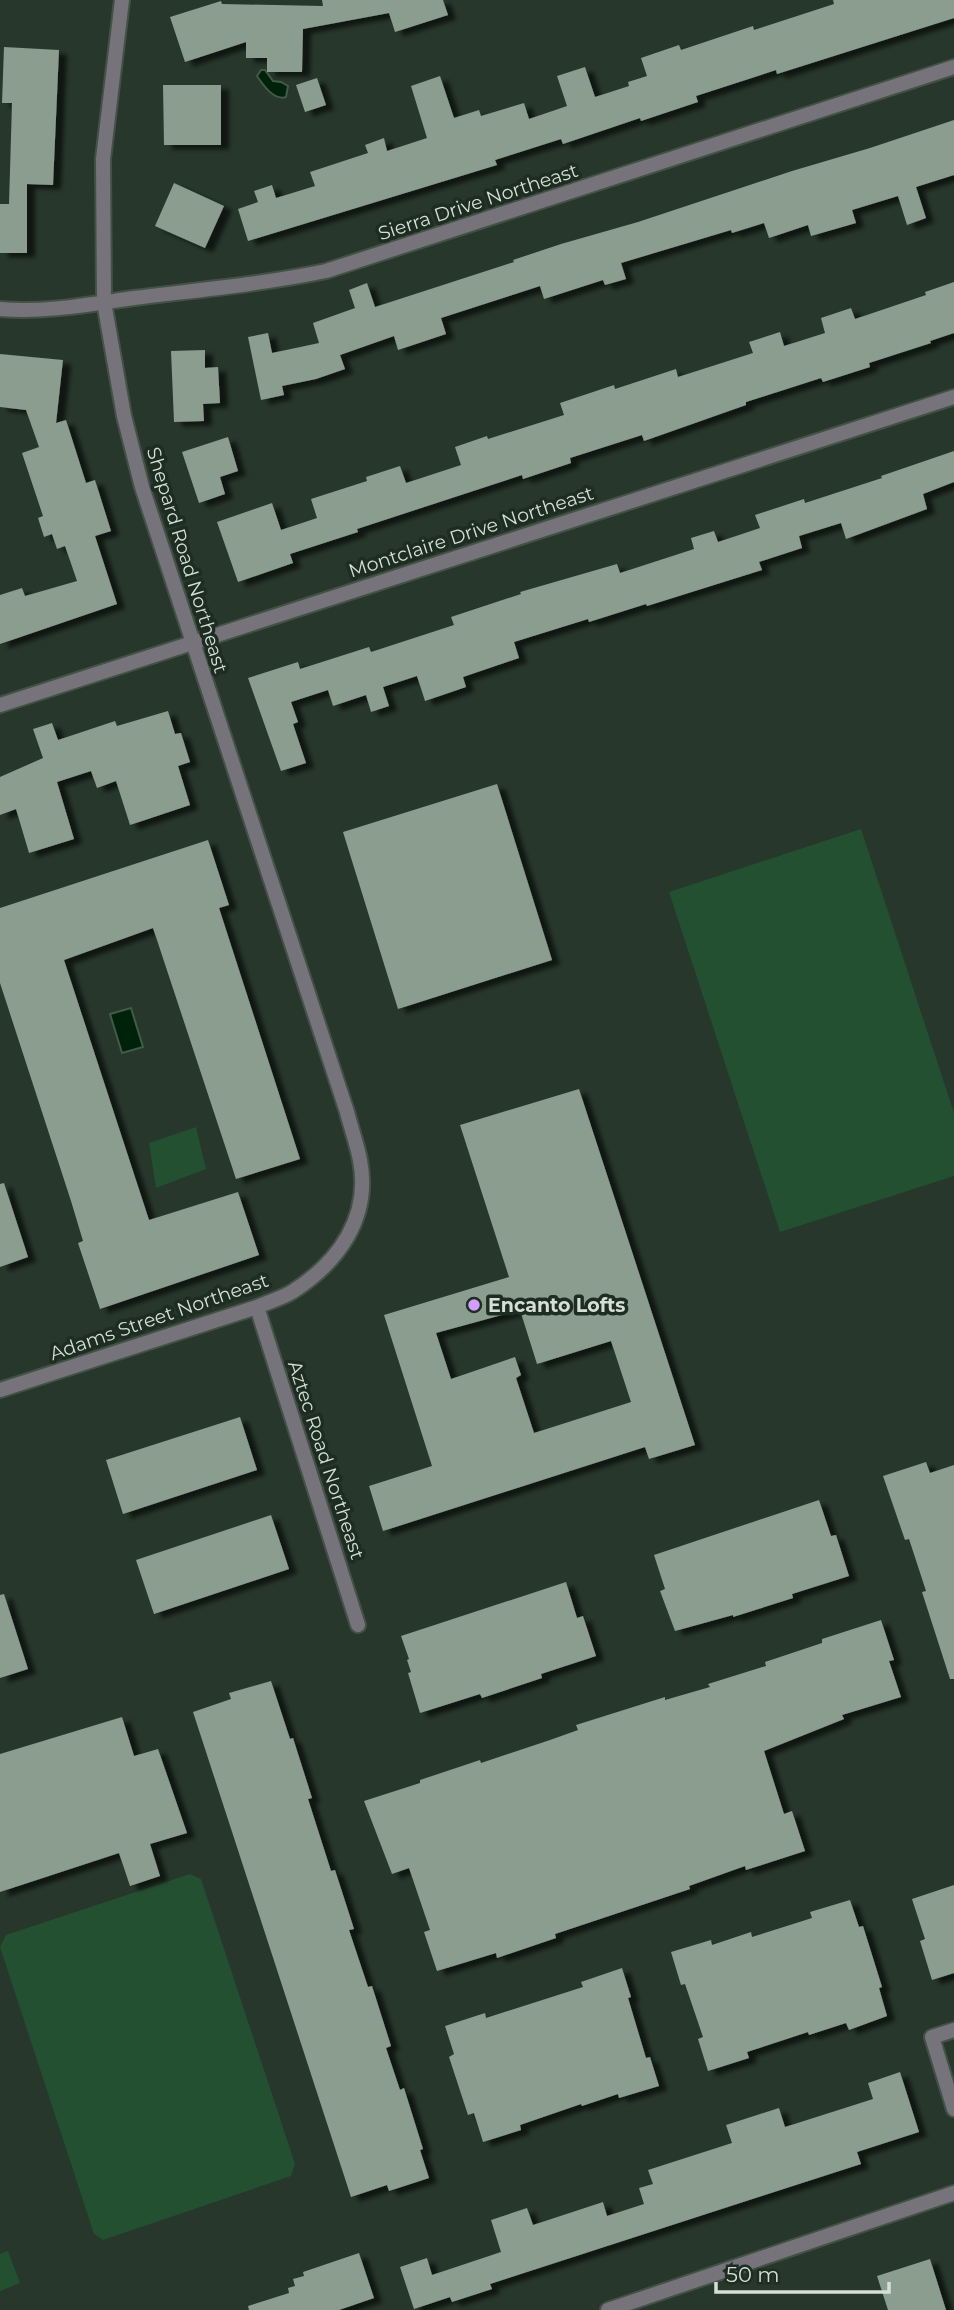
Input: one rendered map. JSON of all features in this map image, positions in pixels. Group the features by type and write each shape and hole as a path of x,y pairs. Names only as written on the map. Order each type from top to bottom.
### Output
{"street":[{"name":"Shepard Road Northeast","path":"122,0 103,159 104,302 124,416 142,487 347,1112"},
{"name":"Sierra Drive Northeast","path":"0,309 104,302 281,280 326,271 954,67"},
{"name":"Montclaire Drive Northeast","path":"0,705 954,397"},
{"name":"Adams Street Northeast","path":"0,1390 257,1307 291,1293 340,1250 355,1225 360,1198 361,1162 347,1112"},
{"name":"Aztec Road Northeast","path":"257,1307 358,1625"},
{"path":"954,2030 932,2037 954,2109"},
{"path":"608,2310 954,2193"}],"shaded area":[{"path":"261,70 265,70 273,81 288,86 286,97 277,97 266,88 257,76"},
{"path":"861,829 954,1113 954,1176 780,1232 669,892"},
{"path":"131,1008 143,1047 122,1053 110,1014"},
{"path":"196,1127 206,1169 156,1188 149,1143"},
{"path":"190,1874 201,1879 295,2164 291,2176 103,2240 94,2234 0,1947 6,1935"},
{"path":"8,2251 20,2283 0,2291 0,2254"}],"building":[{"path":"322,0 443,0 448,15 395,32 389,13 303,29 302,72 267,72 267,58 246,58 246,42 185,62 170,17 221,1 222,4 323,6"},
{"path":"833,0 954,0 954,18 777,74 776,70 696,96 698,102 641,121 640,118 563,144 561,139 495,160 497,165 248,241 238,209 258,202 254,191 272,185 276,198 315,186 310,172 368,153 365,145 384,138 387,151 427,138 411,86 440,76 454,118 479,110 481,116 524,103 529,119 567,106 557,76 585,67 595,97 629,86 628,82 647,76 641,58 679,45 681,50 753,26 754,30 834,4"},
{"path":"4,47 59,50 53,185 27,184 27,253 0,253 0,204 9,204 12,103 2,103"},
{"path":"317,78 326,105 305,112 296,85"},
{"path":"163,85 221,85 221,145 164,145"},
{"path":"954,120 954,175 916,187 926,218 907,225 898,196 852,210 856,223 811,236 808,225 769,238 764,223 732,233 731,230 621,263 626,279 605,285 603,280 544,299 540,286 441,318 446,334 398,350 394,336 340,355 345,369 282,386 284,395 261,400 248,337 268,333 272,353 319,343 313,323 355,308 349,290 367,283 375,307 561,244 638,222"},
{"path":"174,183 224,206 205,248 155,226"},
{"path":"954,282 954,333 930,341 931,343 869,363 870,367 823,382 821,378 746,402 746,405 644,441 642,435 570,458 571,463 523,479 522,475 357,529 358,532 290,554 293,563 238,582 217,522 272,503 281,530 317,518 311,499 367,481 366,477 400,466 406,483 461,465 455,447 564,415 560,403 676,369 678,377 753,353 749,342 780,332 784,346 825,333 821,318 851,308 855,319 926,295 925,292"},
{"path":"205,350 205,368 218,367 220,403 203,404 204,421 174,422 171,351"},
{"path":"0,354 63,360 56,423 66,420 86,483 95,480 111,531 95,536 117,604 0,644 0,595 22,588 25,596 77,581 65,546 57,549 52,534 44,537 38,518 43,516 22,453 39,447 26,410 0,407"},
{"path":"228,437 238,471 220,477 225,494 199,503 182,452"},
{"path":"954,451 954,482 923,494 927,509 846,539 841,523 799,536 802,548 759,562 762,570 647,606 646,604 589,622 588,619 514,642 519,658 463,677 466,687 425,701 417,676 383,687 389,706 371,712 366,695 333,706 328,690 291,702 298,722 293,724 306,763 281,771 248,678 298,662 300,669 369,647 371,652 454,625 451,617 521,594 520,592 617,564 620,573 694,549 691,538 714,531 718,542 760,528 755,515 804,499 805,503"},
{"path":"168,711 175,734 181,733 190,762 178,766 190,805 130,825 116,781 97,788 91,771 57,782 74,839 29,853 16,809 0,815 0,777 43,758 33,729 52,723 58,740 115,721 117,726"},
{"path":"497,784 552,960 398,1009 343,832"},
{"path":"208,840 229,905 219,908 300,1159 236,1179 153,928 64,960 149,1220 238,1192 259,1255 100,1309 78,1243 83,1241 71,1201 0,983 0,908"},
{"path":"579,1089 695,1445 649,1459 645,1447 383,1531 369,1486 432,1466 384,1315 509,1277 460,1125","holes":["520,1310 537,1364 611,1341 631,1402 534,1433 516,1378 521,1375 515,1357 451,1379 436,1333"]},
{"path":"4,1183 28,1257 0,1267 0,1184"},
{"path":"240,1417 257,1470 123,1514 106,1460"},
{"path":"926,1462 930,1473 954,1465 954,1679 950,1679 922,1592 926,1591 909,1539 905,1540 883,1476"},
{"path":"819,1500 831,1536 836,1535 849,1576 733,1617 675,1631 660,1591 665,1589 654,1555"},
{"path":"271,1515 289,1569 154,1614 136,1560"},
{"path":"566,1582 577,1618 583,1616 596,1656 541,1674 542,1678 482,1698 480,1694 420,1713 408,1673 411,1672 407,1660 409,1659 401,1636"},
{"path":"4,1594 28,1669 0,1678 0,1595"},
{"path":"881,1620 894,1660 889,1661 901,1697 842,1715 844,1719 764,1751 784,1814 792,1811 805,1851 746,1870 745,1866 689,1886 690,1889 555,1934 556,1938 497,1958 496,1953 437,1971 424,1932 430,1930 409,1868 392,1874 364,1801 480,1760 481,1763 578,1730 576,1725 665,1697 665,1700 710,1687 708,1684 766,1666 765,1662 822,1643 822,1639"},
{"path":"271,1681 312,1798 308,1799 331,1871 335,1870 354,1929 349,1930 368,1987 372,1986 391,2046 386,2048 400,2090 404,2088 423,2149 420,2150 429,2178 389,2191 387,2185 351,2197 193,1712 231,1699 229,1693"},
{"path":"122,1717 134,1756 158,1749 187,1833 150,1844 160,1876 130,1886 119,1853 0,1892 0,1754"},
{"path":"954,1885 954,1973 932,1980 920,1941 925,1939 912,1899"},
{"path":"850,1900 859,1927 863,1926 882,1987 879,1988 887,2016 849,2030 846,2023 809,2035 808,2032 747,2052 749,2058 708,2071 698,2039 703,2037 685,1984 681,1985 671,1952 711,1940 712,1945 751,1932 752,1937 812,1918 810,1912"},
{"path":"622,1968 646,2058 650,2057 659,2086 619,2098 618,2094 582,2106 581,2104 520,2125 521,2130 483,2142 474,2113 468,2115 449,2057 454,2054 445,2026 485,2013 486,2018 583,1987 581,1982"},
{"path":"900,2072 919,2132 857,2152 861,2164 490,2284 492,2289 452,2302 450,2297 414,2309 400,2267 427,2258 432,2275 501,2252 491,2220 527,2208 533,2225 603,2202 607,2216 644,2204 639,2188 653,2184 648,2170 732,2143 726,2125 779,2108 785,2127 873,2099 868,2083"},
{"path":"359,2253 374,2298 339,2310 249,2310 248,2306 289,2293 288,2288 295,2286 293,2279 304,2276 303,2272"},
{"path":"930,2259 946,2310 888,2310 877,2276"}],"place":[{"name":"Encanto Lofts","path":"474,1305"}]}
